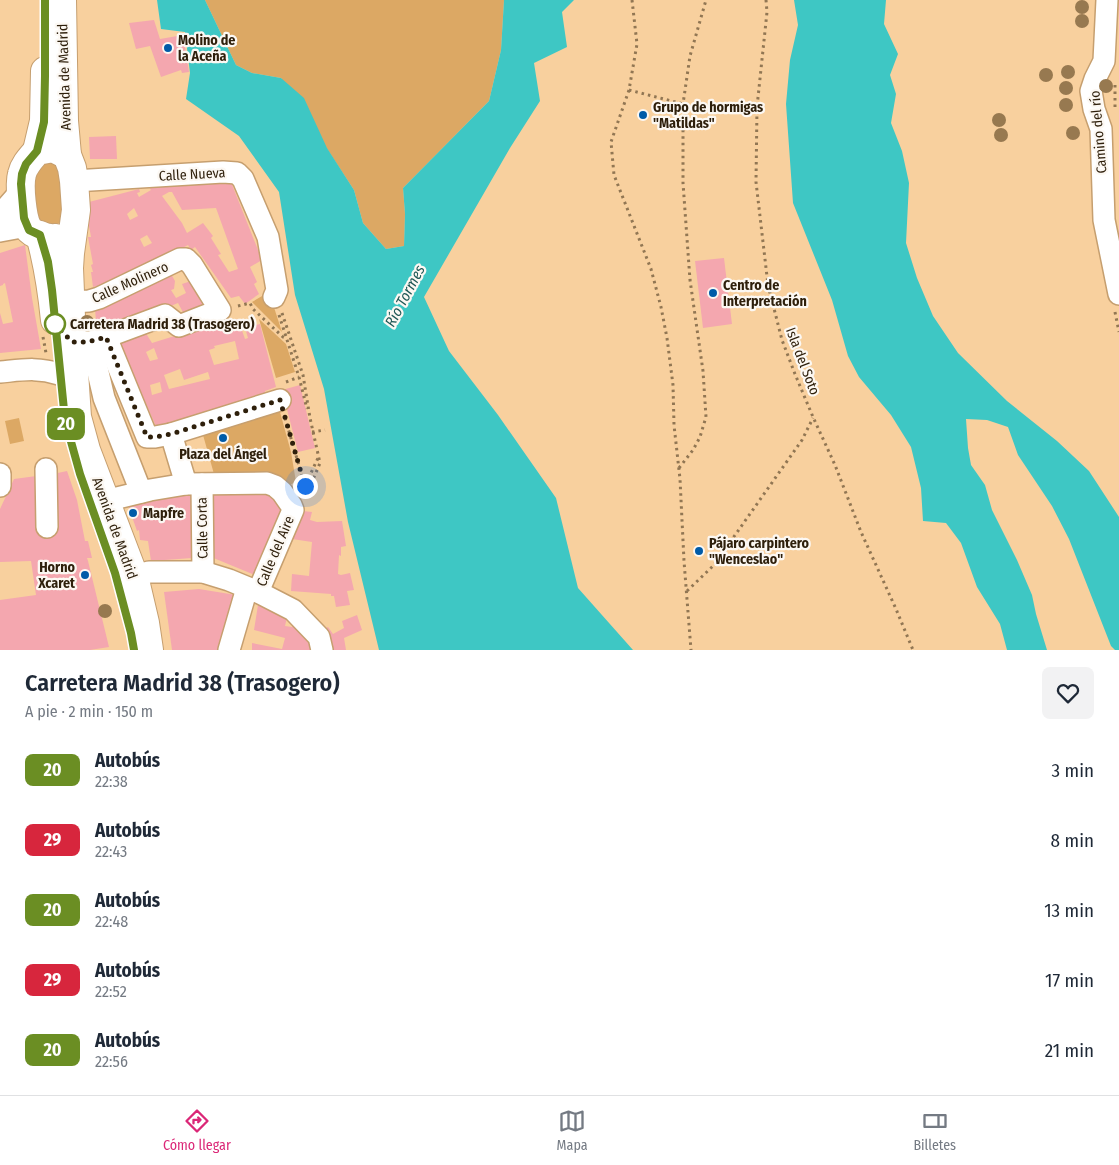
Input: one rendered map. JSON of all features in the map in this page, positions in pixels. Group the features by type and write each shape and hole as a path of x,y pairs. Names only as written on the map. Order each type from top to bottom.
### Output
{"highway":[{"name":"Avenida de Madrid","path":"37,151 44,122 45,0"},
{"name":"Avenida de Madrid","path":"62,0 64,121 67,155"},
{"path":"54,148 67,155 74,181 76,210 73,227 63,238 50,238 34,231 24,218 21,191 22,174 26,164 37,151 54,148"},
{"name":"Avenida de Madrid","path":"73,227 70,253 71,302 90,340 77,417 86,450 134,576 149,650"},
{"name":"Avenida de Madrid","path":"34,231 48,262 65,420 74,456 115,573 134,650"}],"street":[{"name":"Camino del río","path":"1107,0 1104,61 1091,92 1101,130 1104,220 1119,294"},
{"name":"Calle Nueva","path":"74,181 223,172 237,173 243,179 268,237 275,294"},
{"path":"0,215 21,191"},
{"path":"0,232 34,231"},
{"name":"Calle Molinero","path":"71,302 89,301 99,298 180,259 186,259 192,265 220,310 178,326 165,315 90,340"},
{"path":"90,340 147,437 171,434 280,400"},
{"path":"90,340 104,398 141,492"},
{"path":"0,372 36,369 60,374"},
{"path":"105,501 141,492 194,484 171,434"},
{"path":"46,470 47,527"},
{"path":"0,474 0,486"},
{"name":"Calle del Aire","path":"194,484 267,484 275,486 293,510 252,590 229,650"},
{"name":"Calle Corta","path":"194,484 203,572"},
{"path":"134,576 149,572 203,572 252,590 293,610 319,638 322,650"}],"path":[{"path":"632,0 637,44 629,90 611,142 614,175 651,269 667,338 672,376 691,650"},
{"path":"679,469 700,437 706,417 703,371 690,280 683,193 683,104 690,56 706,0"},
{"name":"Isla del Soto","path":"766,0 767,12 757,107 756,182 768,285 782,340 912,650"},
{"path":"629,90 683,104"},
{"path":"275,294 303,374 320,463 303,505"},
{"path":"250,303 253,309 286,338"},
{"path":"300,377 280,383 278,390 305,486"},
{"path":"687,591 714,565 802,440 813,417"},
{"path":"313,432 325,430"}],"shaded area":[{"path":"205,0 504,0 501,50 489,101 403,188 405,214 404,246 386,249 363,223 354,190 281,78 252,73 236,65"},
{"path":"39,162 56,162 61,169 64,216 59,223 51,227 43,226 33,210 34,167"},
{"path":"269,292 282,332 252,302"},
{"path":"259,319 286,344 295,372 276,378"},
{"path":"280,412 291,452 296,482 285,487 214,474 203,435"},
{"path":"19,418 24,441 10,444 5,421"}],"water":[{"name":"Río Tormes","path":"157,0 205,0 236,65 252,73 281,78 304,98 327,148 354,190 363,223 386,249 404,246 405,214 403,188 489,101 501,50 504,0 574,0 562,12 567,47 534,63 540,101 510,148 424,297 449,351 498,415 556,498 578,588 633,650 379,650 348,522 324,389 295,295 279,192 239,136 186,99 190,73 185,32 161,29"},
{"path":"794,0 886,0 884,24 898,54 890,75 896,94 891,123 902,151 909,183 906,243 917,278 933,316 958,353 1007,401 1057,441 1089,471 1119,517 1119,650 1115,650 1111,646 1069,539 1052,506 1018,455 1008,427 987,420 966,419 968,448 971,465 985,485 992,510 1032,595 1047,650 1007,650 1000,624 977,587 961,543 946,523 923,521 921,488 911,447 891,415 859,377 848,356 832,300 793,203 786,104 790,60 798,25"}],"building":[{"name":"Molino de la Aceña","path":"154,20 160,39 183,35 189,72 182,73 181,70 161,77 150,46 136,49 129,23"},
{"path":"116,136 117,159 90,159 89,137"},
{"path":"231,182 262,260 250,267 257,282 254,284 259,294 245,304 239,296 231,298 195,247 191,250 188,245 97,294 96,286 93,287 91,272 93,272 91,265 93,264 88,237 91,237 89,202 139,189 140,192 137,193 139,197 151,190 149,187 167,183","holes":["172,192 182,210 216,208 238,269 229,272 218,255 221,254 211,238 213,236 203,223 187,233 162,196","134,208 138,216 130,220 127,214","147,235 152,243 144,247 140,239"]},
{"path":"25,245 41,349 0,353 0,313 3,324 13,322 5,283 0,286 0,253"},
{"name":"Centro de Interpretación","path":"724,258 732,324 703,328 695,261"},
{"path":"171,274 175,281 174,289 171,290 176,298 186,293 182,284 191,281 209,308 185,316 178,303 97,336 95,308 112,301 113,303"},
{"path":"238,319 245,339 248,338 245,328 260,324 276,387 265,391 265,396 158,431 117,338 142,327 152,343 210,325 211,327","holes":["235,341 239,359 214,365 209,350 215,348 214,346","154,348 158,359 150,361 146,352","180,369 184,380 208,372 210,379 169,389 164,375","160,382 162,392 152,395 150,385"]},
{"path":"300,385 315,448 298,452 282,390"},
{"path":"67,471 77,500 85,541 88,541 92,558 87,558 109,647 90,650 0,650 0,600 36,595 31,561 0,562 0,509 14,479 44,475 43,530 57,530 53,474"},
{"path":"270,493 281,510 257,576 211,557 210,495"},
{"path":"194,495 192,558 151,561 148,541 140,540 139,530 137,531 129,508 129,502 169,496"},
{"path":"303,511 312,512 310,520 317,522 342,521 346,546 341,547 338,574 350,573 354,590 347,591 350,605 336,607 334,596 331,596 331,594 291,591 292,574 309,576 312,542 292,539"},
{"path":"199,589 236,595 225,650 172,650 164,592"},
{"path":"258,605 288,613 285,626 292,627 294,616 319,650 252,650 252,643 282,649 285,638 254,630"},
{"path":"357,615 362,630 344,638 346,650 328,650 319,632 328,627 333,634 344,628 342,621"}],"bus line":[{"name":"20","path":"45,0 44,122 37,151 26,164 22,174 21,191 24,218 29,230 40,235 48,262 65,420 74,456 115,573 134,650"}],"place":[{"name":"Molino de la Aceña","path":"168,48"},
{"name":"Grupo de hormigas \"Matildas\"","path":"643,115"},
{"name":"Centro de Interpretación","path":"713,293"},
{"name":"Carretera Madrid 38 (Trasogero)","path":"55,324"},
{"name":"Plaza del Ángel","path":"223,438"},
{"name":"Mapfre","path":"133,513"},
{"name":"Pájaro carpintero \"Wenceslao\"","path":"699,551"},
{"name":"Horno Xcaret","path":"85,575"}],"route":[{"path":"55,324 72,342 88,342 106,337 147,437 171,434 280,400 305,486"}]}
